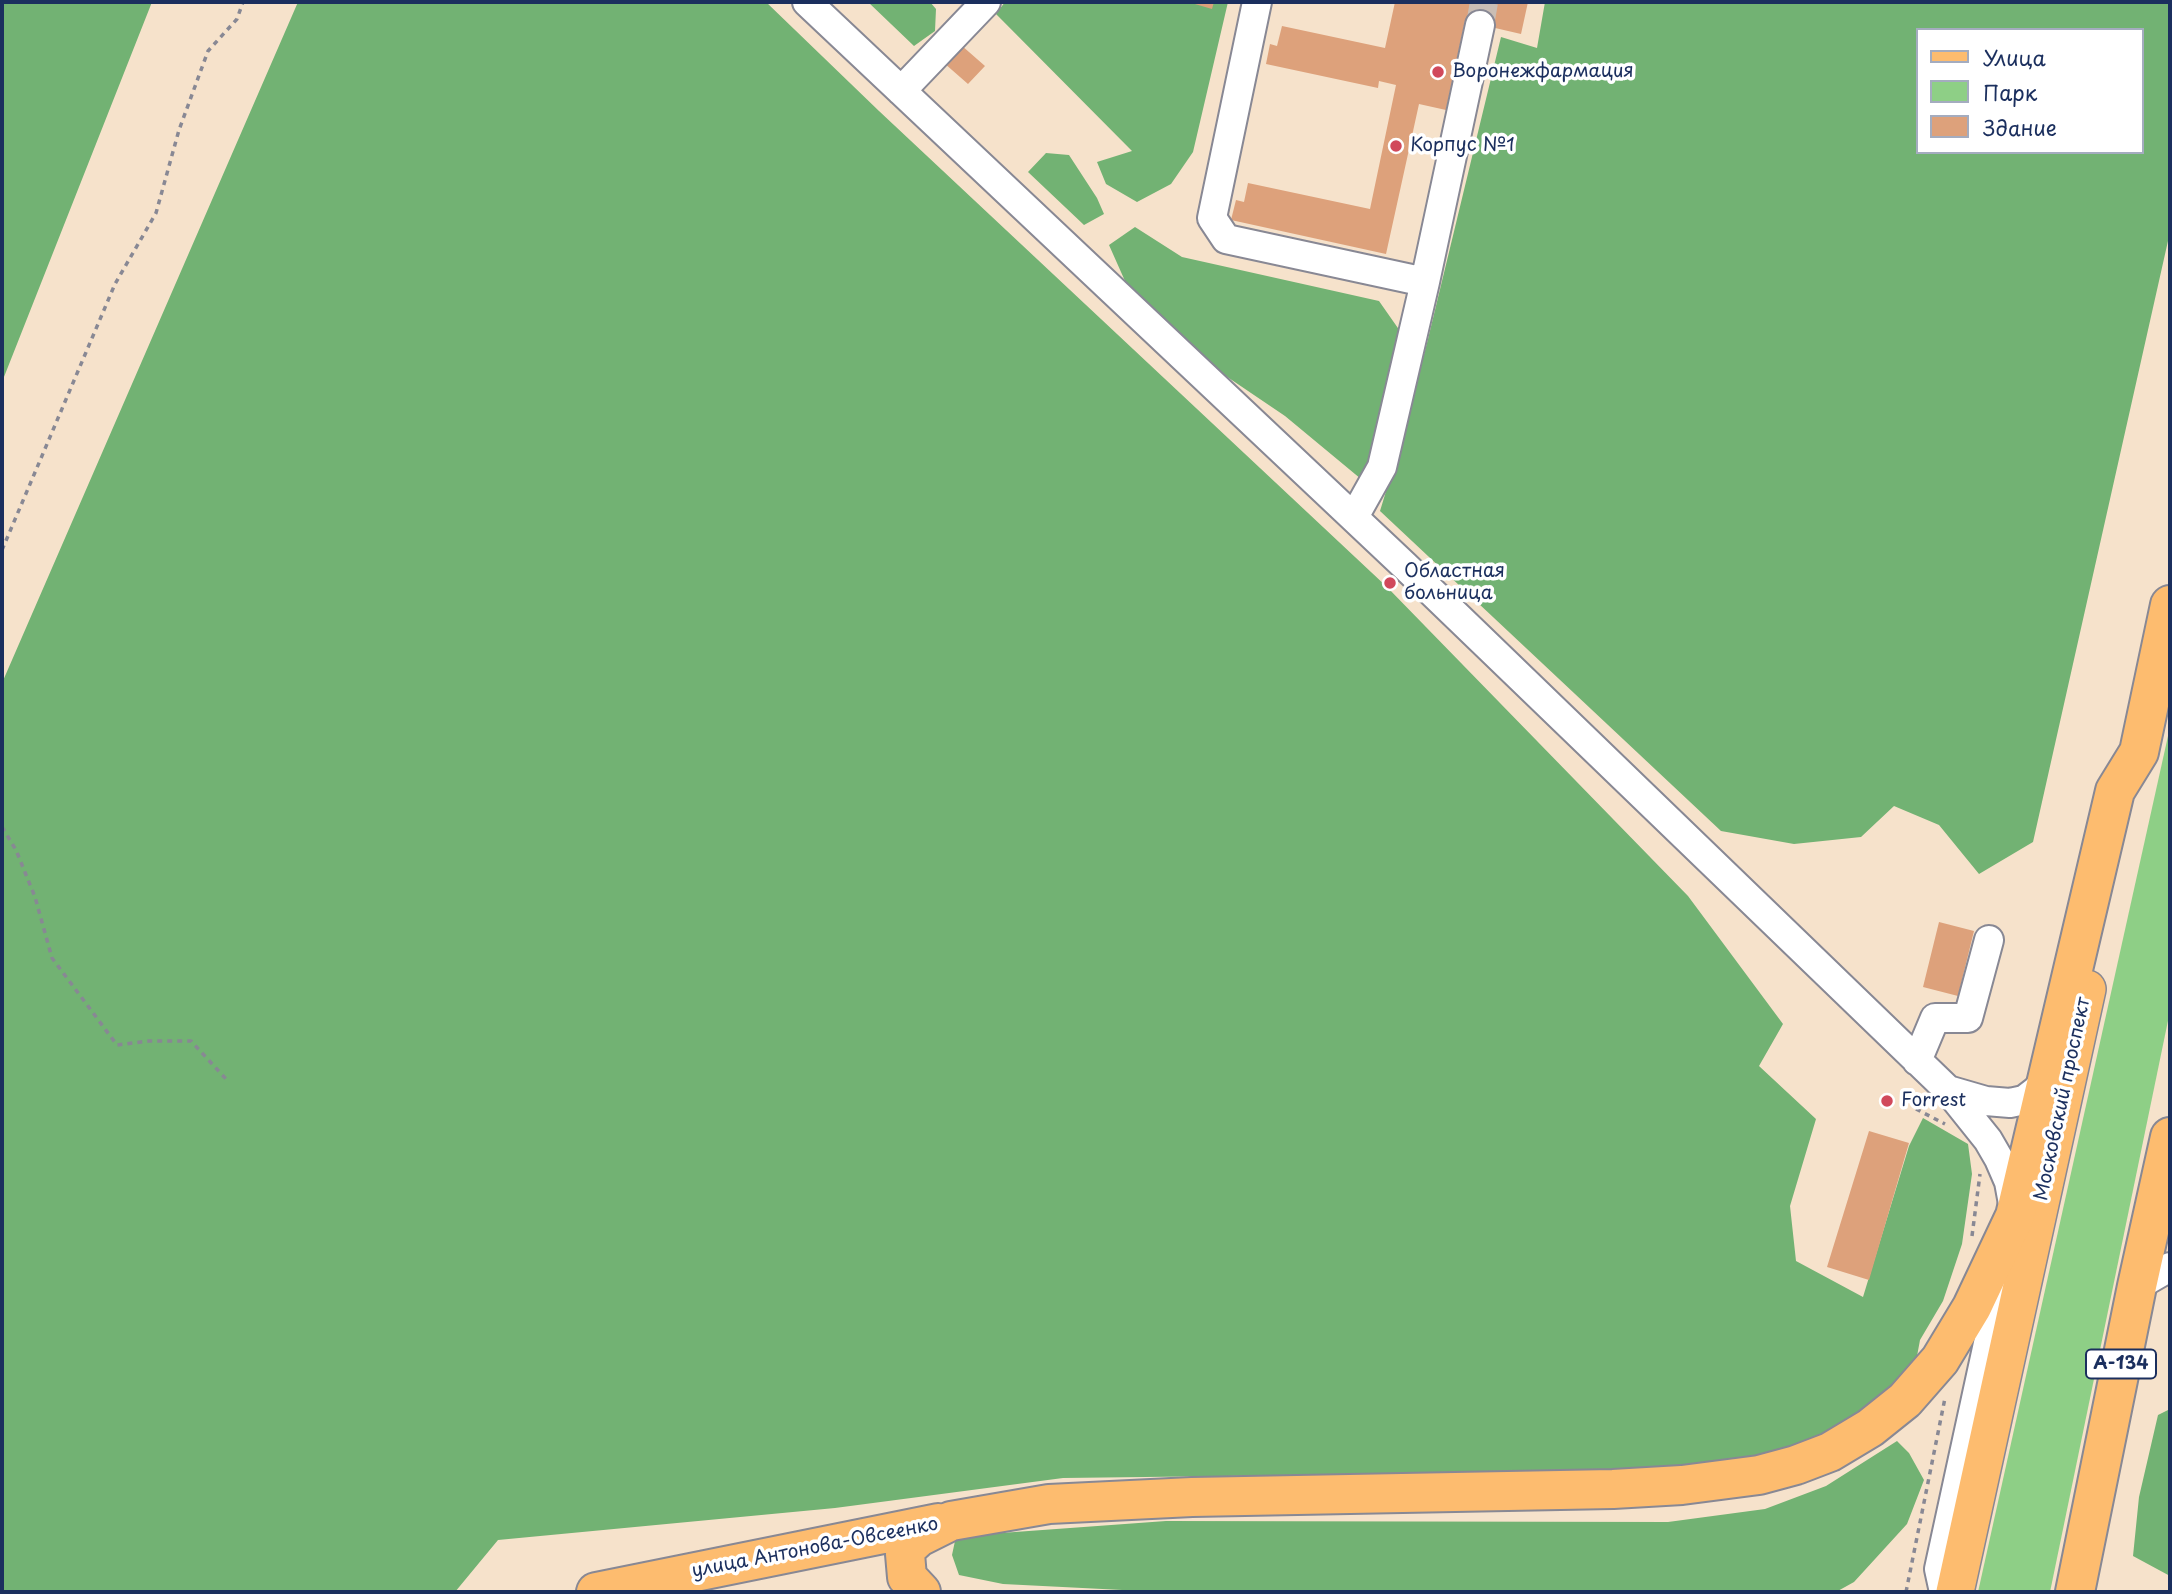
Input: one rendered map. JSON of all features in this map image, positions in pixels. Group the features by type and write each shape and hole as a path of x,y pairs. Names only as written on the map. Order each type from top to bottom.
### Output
{"highway":[{"name":"Московский проспект","path":"2139,752 2170,605"},
{"name":"улица Антонова-Овсеенко","path":"597,1592 1049,1504 1682,1485 1759,1475 1830,1452 1870,1428 1905,1400 1940,1360 1972,1307 2015,1216 2115,791 2139,752"},
{"name":"А-134","path":"2075,1592 2170,1137"},
{"path":"921,1592 907,1577 905,1554 919,1537 951,1521"}],"main road":[{"name":"Московский проспект","path":"1955,1592 2139,752"}],"street":[{"path":"807,2 1354,517 1948,1090 1988,1140 2009,1182 2015,1216 1940,1569 1944,1592"},
{"path":"901,91 986,2"},
{"path":"1256,2 1212,218 1226,239 1426,282"},
{"path":"1354,517 1382,467 1426,282 1480,25"},
{"path":"1917,1061 1935,1018 1968,1018 1989,940"},
{"path":"1948,1090 1986,1101 2010,1103 2024,1100 2047,1078"},
{"path":"2137,1286 2170,1267"}],"path":[{"path":"2,550 115,284 156,213 179,130 208,51 237,19 243,2"},
{"path":"2,828 16,850 35,897 52,958 117,1045 149,1041 191,1041 226,1079"},
{"path":"1916,1109 1947,1125"},
{"path":"1970,1244 1980,1176 1978,1166"},
{"path":"1906,1592 1945,1397"}],"green space":[{"path":"2,2 152,2 2,382"},
{"path":"298,2 766,2 1387,587 1688,896 1783,1024 1759,1066 1816,1119 1790,1206 1796,1261 1863,1297 1909,1146 1923,1118 1968,1144 1972,1174 1962,1244 1943,1301 1920,1340 1915,1367 1882,1398 1840,1428 1766,1456 1633,1471 1063,1478 835,1508 498,1540 455,1592 2,1592 2,683"},
{"path":"868,2 930,2 936,9 935,31 914,46"},
{"path":"1005,2 1228,2 1193,152 1171,184 1137,202 1106,184 1097,162 1132,151 996,14"},
{"path":"1545,2 2170,2 2170,232 2033,842 1979,874 1939,825 1894,806 1861,837 1794,844 1721,831 1380,511 1428,339 1501,37 1537,48"},
{"path":"1046,153 1069,155 1097,198 1104,214 1084,225 1028,172"},
{"path":"1135,227 1182,257 1379,301 1400,331 1394,397 1361,479 1285,416 1217,370 1129,290 1109,245"},
{"path":"2170,727 2170,1011 2050,1592 1978,1592"},
{"path":"2170,1409 2170,1576 2133,1556 2139,1497 2158,1415"},
{"path":"1897,1441 1909,1453 1924,1480 1907,1524 1854,1582 1836,1592 1162,1592 1003,1584 959,1575 952,1555 955,1541 974,1535 1166,1521 1668,1522 1765,1509 1826,1486"}],"building":[{"path":"1188,2 1214,2 1212,9"},
{"name":"Корпус №1","path":"1395,2 1528,2 1521,34 1465,21 1446,110 1419,104 1386,254 1231,220 1236,200 1244,202 1248,183 1370,209 1396,85 1379,81 1378,88 1266,64 1270,44 1277,46 1282,26 1385,48"},
{"path":"961,45 985,66 968,84 944,63"},
{"path":"1939,922 1974,931 1958,996 1923,987"},
{"path":"1869,1131 1909,1143 1869,1280 1827,1267"}],"tunnel":[{"path":"1480,25 1484,2"}],"place":[{"name":"Воронежфармация","path":"1438,72"},
{"name":"Корпус №1","path":"1396,146"},
{"name":"Областная больница","path":"1390,583"},
{"name":"Forrest","path":"1887,1101"}]}
